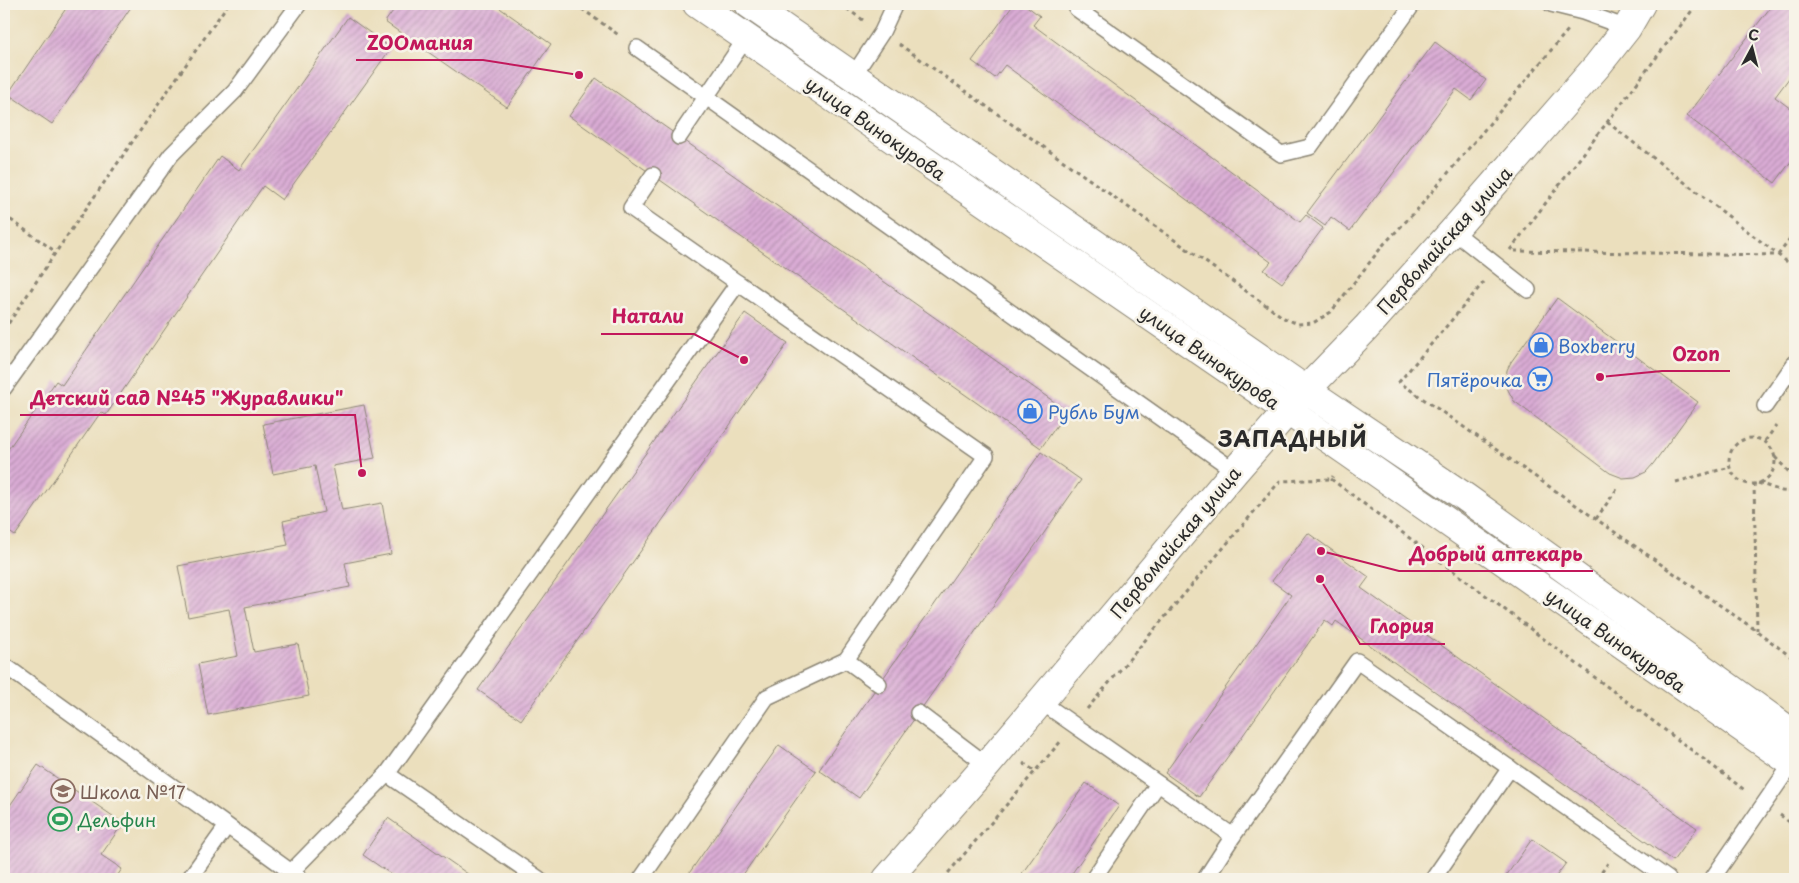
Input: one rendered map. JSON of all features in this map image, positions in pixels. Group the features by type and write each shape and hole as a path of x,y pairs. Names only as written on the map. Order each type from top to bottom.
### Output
{"main road":[{"name":"улица Винокурова","path":"697,4 1288,411 1794,763"},
{"name":"Первомайская улица","path":"887,879 987,765 1235,471 1306,390 1366,328 1453,231 1597,66 1627,28 1641,4"},
{"name":"улица Винокурова","path":"756,9 1306,390 1465,497 1795,735"},
{"path":"746,38 756,9"},
{"path":"836,100 853,76"}],"lane":[{"path":"4,388 171,155 235,91 299,4"},
{"path":"853,76 882,32 895,4"},
{"path":"1078,4 1077,9 1281,154 1310,146 1413,4"},
{"path":"1551,4 1583,12 1627,28"},
{"path":"679,137 746,38"},
{"path":"636,48 1235,471"},
{"path":"641,879 767,697 846,660 986,456 631,208 653,175"},
{"path":"1453,231 1528,290"},
{"path":"4,665 296,875 387,774 738,283"},
{"path":"1765,406 1795,363"},
{"path":"846,660 879,684"},
{"path":"1205,879 1233,836 1357,661 1664,878"},
{"path":"1040,701 1233,836"},
{"path":"918,713 987,765"},
{"path":"1712,879 1794,763"},
{"path":"1433,879 1510,768"},
{"path":"387,774 539,879"},
{"path":"1093,879 1158,784"},
{"path":"189,879 227,826"}],"path":[{"path":"4,330 228,4"},
{"path":"575,4 636,48"},
{"path":"840,4 1284,318 1298,324 1313,323 1331,312 1384,244 1418,210 1583,12"},
{"path":"1697,4 1509,250 1778,255"},
{"path":"1608,122 1795,268"},
{"path":"4,215 56,252"},
{"path":"1778,255 1795,233"},
{"path":"1498,266 1399,382 1757,631 1795,660"},
{"path":"1795,484 1788,470 1764,441 1756,438 1746,439 1738,442 1732,450 1729,459 1730,468 1739,480 1782,491 1795,492"},
{"path":"1755,483 1767,478 1774,468 1775,456"},
{"path":"1676,482 1730,468"},
{"path":"1331,480 1335,473"},
{"path":"943,879 1280,482 1331,480 1764,805"},
{"path":"1755,483 1757,631"},
{"path":"1596,519 1617,489"}],"building":[{"path":"69,4 133,4 52,124 8,94"},
{"path":"398,4 494,4 551,44 507,107 385,22"},
{"path":"1014,4 1024,4 1040,16 1033,25 1300,222 1306,215 1323,228 1282,283 1264,270 1271,262 1005,65 995,78 972,61"},
{"path":"1773,4 1795,4 1795,70 1775,97 1795,112 1795,156 1775,183 1687,116"},
{"path":"348,17 391,48 282,200 263,186 106,415 101,412 15,536 4,528 4,455 56,381 62,385 220,156 239,170"},
{"path":"1435,42 1486,80 1471,100 1456,89 1350,231 1331,217 1325,226 1307,213"},
{"path":"596,78 1067,411 1041,448 569,116"},
{"path":"4,92 12,98 4,111"},
{"path":"1557,298 1698,402 1646,472 1635,477 1623,478 1610,473 1514,401 1508,390 1506,381 1507,370 1511,362"},
{"path":"745,313 788,343 521,720 478,690"},
{"path":"364,405 375,458 333,466 342,510 382,503 391,554 345,563 350,587 245,607 254,652 298,644 309,696 208,715 198,664 238,656 229,609 188,617 178,566 288,545 283,521 324,512 315,466 273,474 263,424"},
{"path":"1041,452 1081,480 859,798 819,770"},
{"path":"1308,533 1369,577 1361,588 1697,828 1673,861 1336,621 1333,626 1325,620 1199,797 1165,773 1291,595 1272,581"},
{"path":"779,745 816,771 740,879 685,879"},
{"name":"Дельфин","path":"38,765 123,823 101,855 122,869 115,879 4,879 4,814"},
{"path":"1086,783 1119,806 1068,879 1018,879"},
{"path":"388,818 475,879 398,879 363,855"},
{"path":"1532,839 1566,863 1554,879 1504,879"}],"place":[{"name":"ZOOмания","path":"579,75"},
{"name":"Boxberry","path":"1541,345"},
{"name":"Натали","path":"744,360"},
{"name":"Ozon","path":"1600,377"},
{"name":"Пятёрочка","path":"1540,379"},
{"name":"Рубль Бум","path":"1030,411"},
{"name":"Детский сад №45 \"Журавлики\"","path":"362,473"},
{"name":"Добрый аптекарь","path":"1321,551"},
{"name":"Глория","path":"1320,579"},
{"name":"Школа №17","path":"63,791"},
{"name":"Дельфин","path":"60,819"}],"district":[{"name":"ЗАПАДНЫЙ","path":"1293,437"}]}
